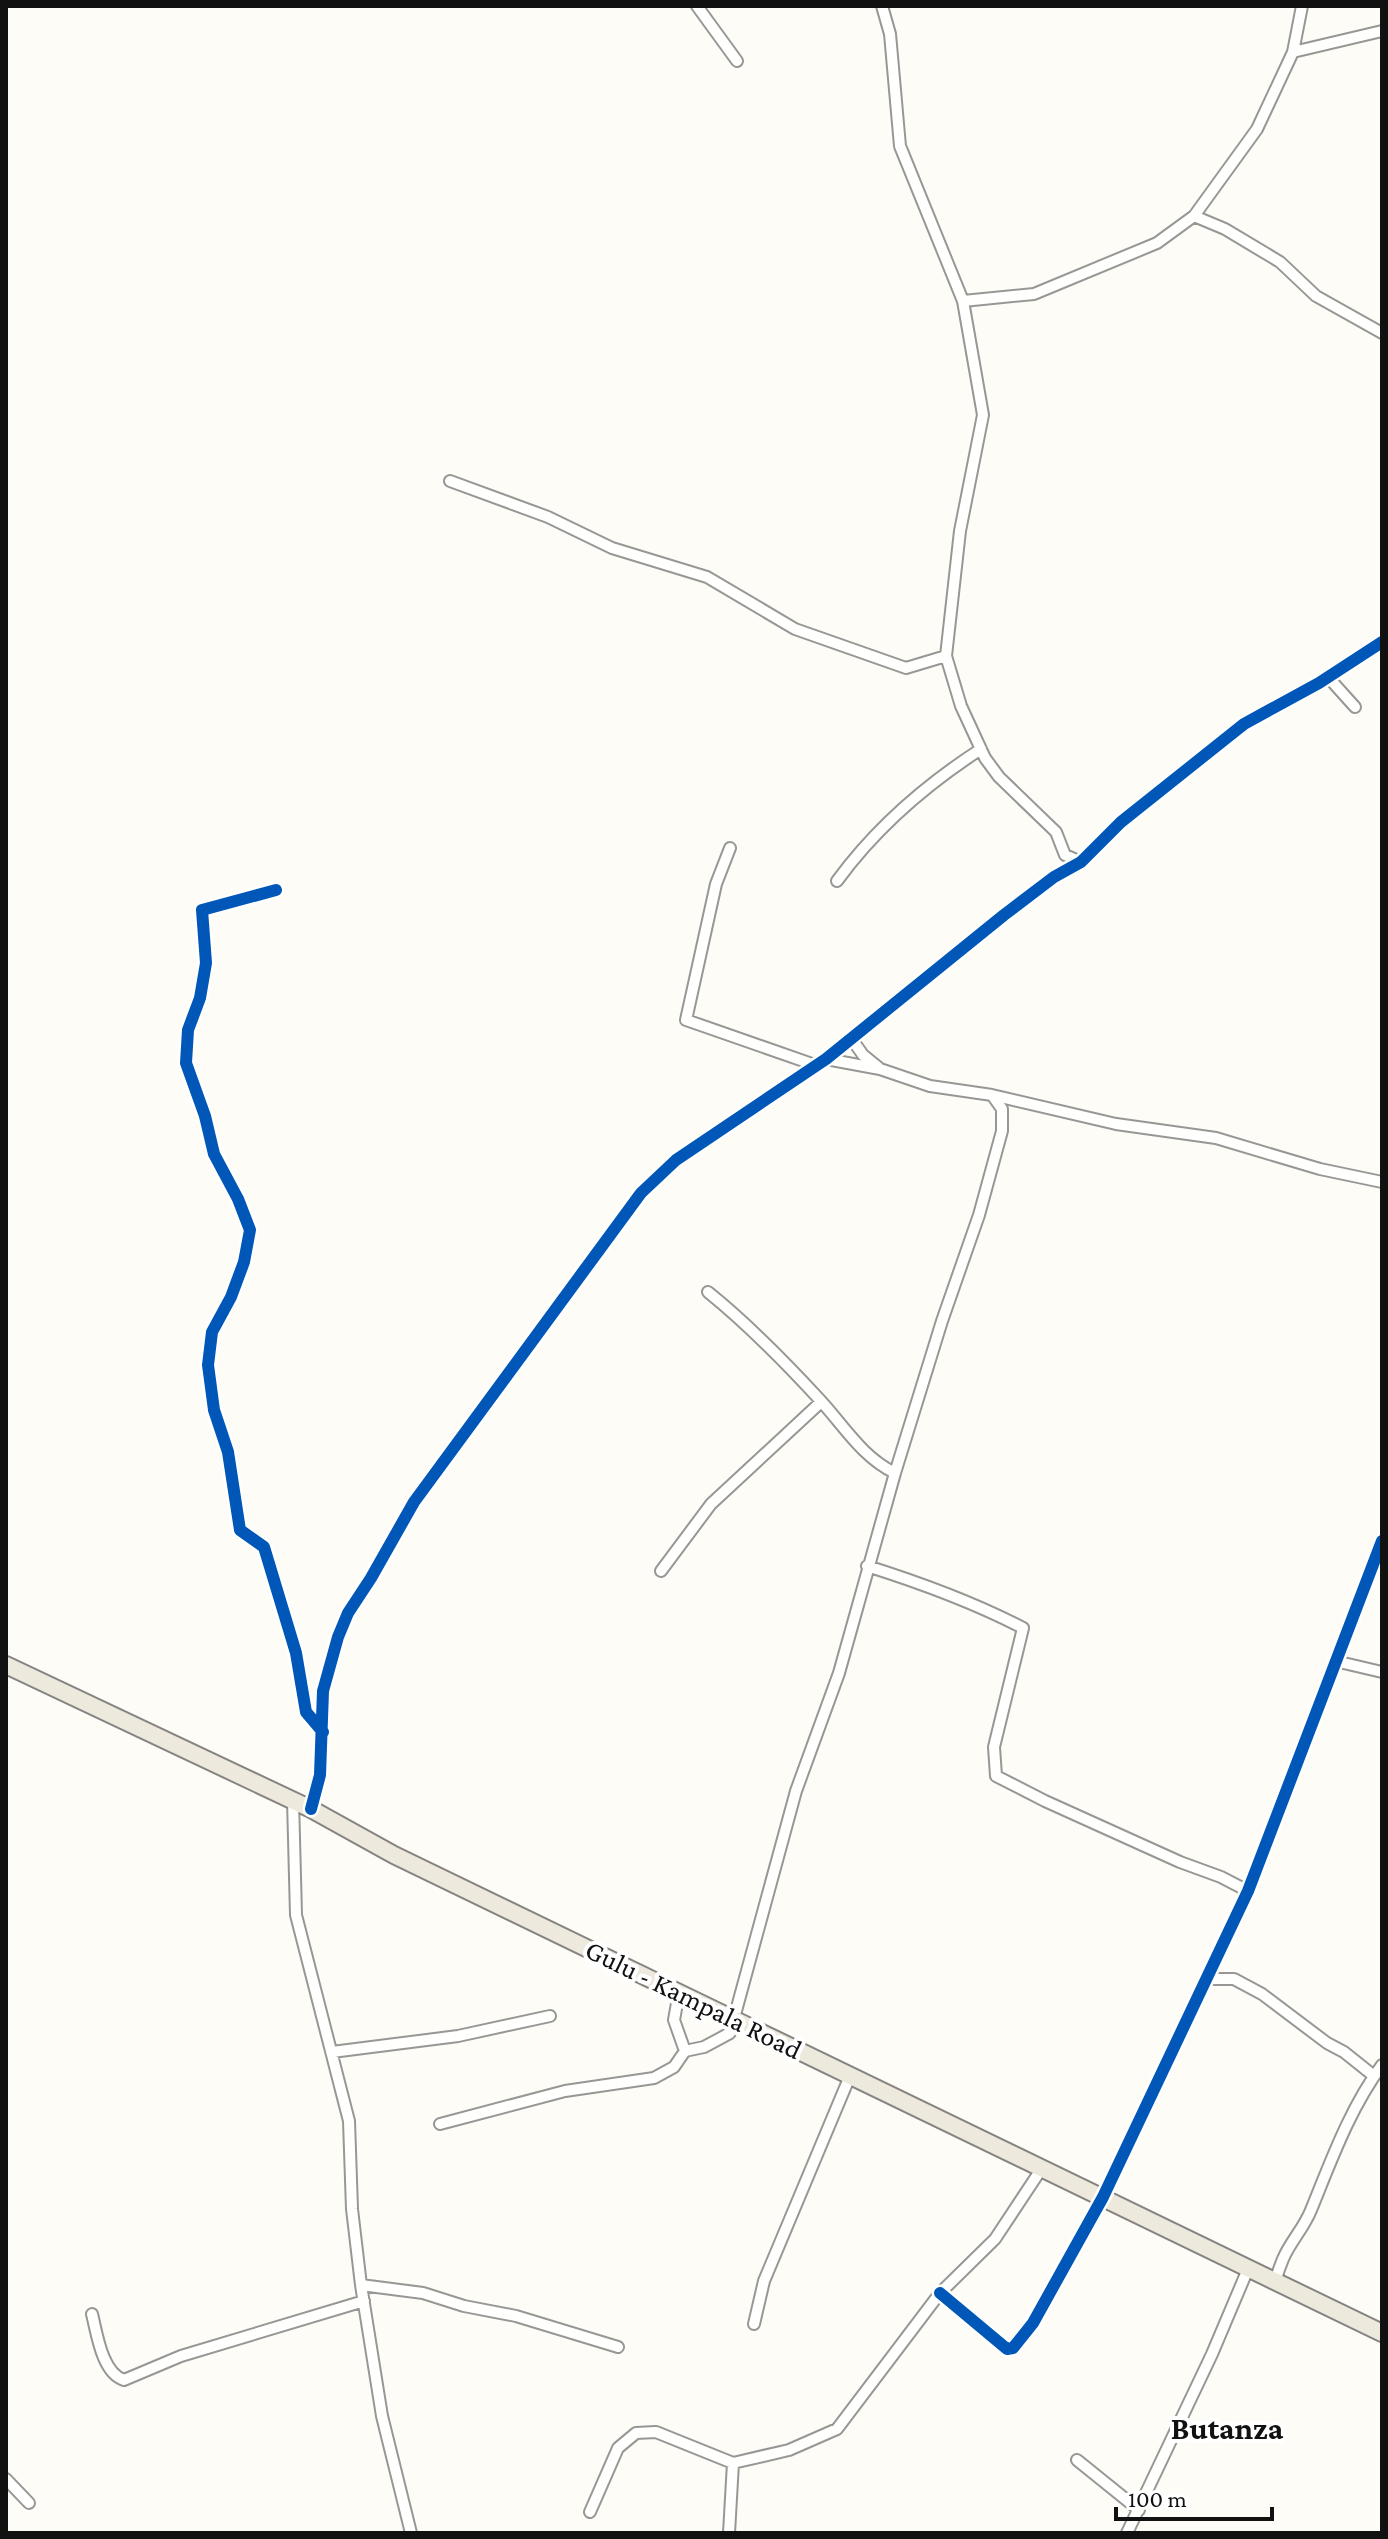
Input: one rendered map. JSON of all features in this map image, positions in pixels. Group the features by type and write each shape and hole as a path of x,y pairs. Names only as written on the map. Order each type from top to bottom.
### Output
{"main road":[{"name":"Gulu - Kampala Road","path":"6,1665 293,1800 394,1855 1382,2333"}],"street":[{"path":"697,6 737,61"},
{"path":"882,6 890,34 900,146 963,301 983,415 960,531 946,656 961,706 981,749 999,777 1056,832 1065,855 1081,862"},
{"path":"963,301 1034,294 1157,243 1194,216 1257,129 1293,52 1302,6"},
{"path":"1293,52 1382,31"},
{"path":"1194,216 1225,229 1280,262 1316,296 1382,333"},
{"path":"450,481 548,517 612,548 707,577 795,629 837,644 906,668 946,656"},
{"path":"311,1809 320,1775 323,1691 348,1613 414,1502 641,1193 676,1160 826,1059 1054,877 1081,862 1121,822 1244,724 1328,677 1382,642"},
{"path":"1328,677 1355,707"},
{"path":"837,881 875,838 936,778 981,749"},
{"path":"730,848 716,884 686,1020 815,1065"},
{"path":"1054,877 1065,855"},
{"path":"276,890 202,910 206,963 200,998 188,1030 186,1063 205,1116 214,1154 238,1199 250,1230 244,1262 231,1297 212,1332 208,1365 214,1410 228,1452 240,1530 264,1547 296,1653 306,1712 323,1732"},
{"path":"851,1038 863,1055 880,1069"},
{"path":"826,1059 880,1069 930,1086 992,1095 1116,1124 1216,1138 1320,1169 1382,1182"},
{"path":"440,2124 550,2094 654,2078 674,2067 685,2051 704,2047 730,2033 796,1791 839,1673 895,1473 979,1215 1002,1131 1002,1109 992,1095"},
{"path":"708,1292 746,1322 851,1439 881,1466 895,1473"},
{"path":"661,1571 711,1504 821,1402"},
{"path":"940,2293 1007,2349 1013,2348 1033,2323 1103,2197 1248,1891 1382,1541"},
{"path":"867,1566 976,1605 1023,1628 994,1747 996,1776 1045,1801 1248,1891"},
{"path":"1335,1661 1382,1672"},
{"path":"293,1800 296,1915 349,2121 352,2209 361,2285 382,2416 411,2533"},
{"path":"1206,1979 1234,1979 1262,1994 1374,2076"},
{"path":"679,1992 674,2020 685,2051"},
{"path":"332,2052 458,2036 550,2016"},
{"path":"1275,2282 1284,2257 1310,2213 1320,2183 1382,2065"},
{"path":"754,2324 764,2281 850,2076"},
{"path":"590,2512 618,2448 636,2433 656,2432 733,2463 789,2450 837,2429 940,2293 995,2239 1042,2168"},
{"path":"1127,2533 1212,2354 1248,2269"},
{"path":"361,2285 423,2293 464,2306 516,2316 618,2347"},
{"path":"92,2314 100,2346 114,2375 124,2380 181,2356 364,2301"},
{"path":"1077,2460 1139,2510"},
{"path":"729,2533 733,2463"},
{"path":"6,2479 29,2503"}],"cycle path":[{"path":"311,1809 320,1775 323,1691 348,1613 414,1502 641,1193 676,1160 826,1059 1004,915 1054,877 1081,862 1121,822 1244,724 1319,683 1382,642"},
{"path":"276,890 202,910 206,963 200,998 188,1030 186,1063 205,1116 214,1154 238,1199 250,1230 244,1262 231,1297 212,1332 208,1365 214,1410 228,1452 240,1530 264,1547 296,1653 306,1712 323,1732"},
{"path":"940,2293 1007,2349 1013,2348 1033,2323 1103,2197 1248,1891 1382,1541"}],"district":[{"name":"Butanza","path":"1227,2428"}]}
